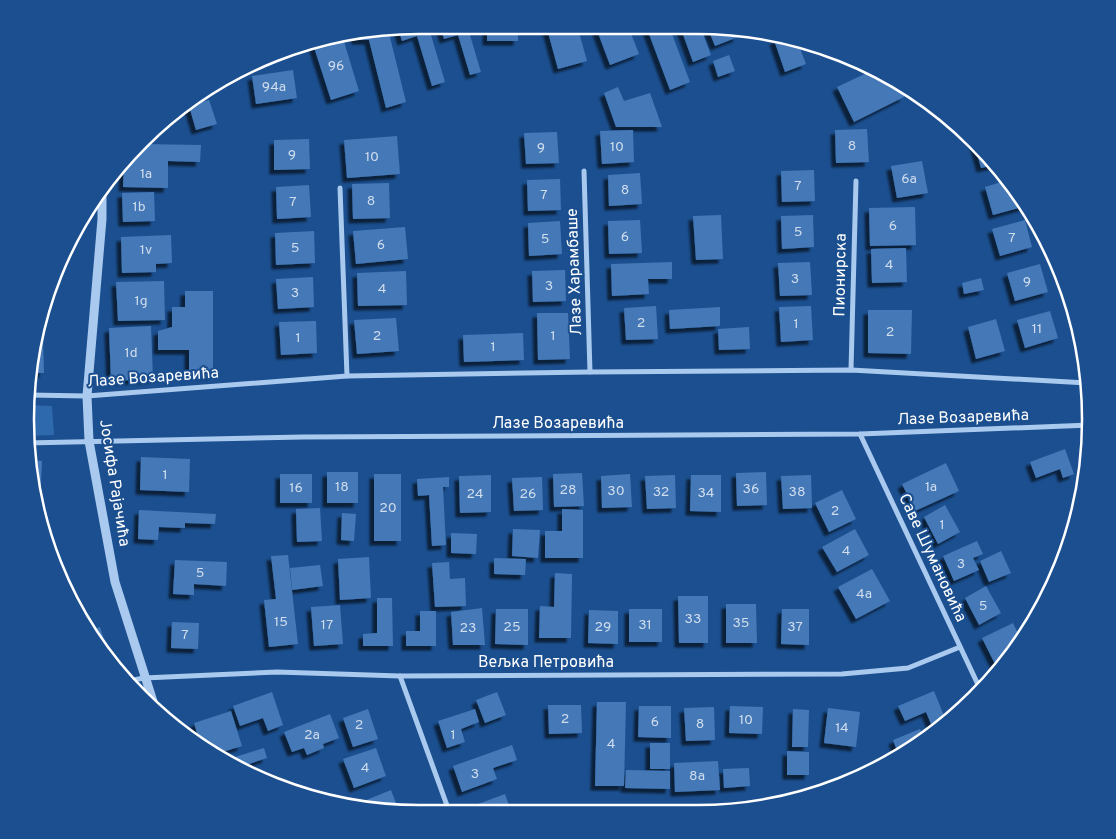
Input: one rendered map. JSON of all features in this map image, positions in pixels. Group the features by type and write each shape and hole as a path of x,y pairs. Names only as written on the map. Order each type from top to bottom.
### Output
{"street":[{"name":"Лазе Харамбаше","path":"584,171 590,372"},
{"name":"Пионирска","path":"851,370 856,181"},
{"path":"340,188 346,376"},
{"name":"Јосифа Рајачића","path":"102,201 87,396 89,441 114,582 150,695"},
{"name":"Лазе Возаревића","path":"35,395 87,396 346,376 590,372 851,370 1080,384"},
{"name":"Лазе Возаревића","path":"35,443 303,437 860,434 1082,425"},
{"name":"Саве Шумановића","path":"860,434 977,684"},
{"name":"Вељка Петровића","path":"135,680 277,672 400,676 842,674 908,668 960,647"},
{"path":"400,676 447,805"}],"shaded area":[{"path":"35,405 52,406 54,435 35,436"}],"building":[{"path":"431,34 445,82 432,86 417,36 402,41 400,35"},
{"path":"443,34 470,34 481,72 470,75 458,35 444,39"},
{"path":"487,34 518,34 518,41 487,41"},
{"path":"548,34 580,34 587,61 558,69"},
{"path":"598,34 631,34 639,54 610,65"},
{"path":"649,34 672,34 690,82 670,90"},
{"path":"683,34 703,34 711,55 693,62"},
{"path":"390,35 406,102 386,108 369,40 356,40"},
{"path":"710,35 738,36 738,37 715,46"},
{"path":"344,41 359,91 331,100 314,49"},
{"path":"775,42 800,48 806,64 785,72"},
{"path":"729,55 735,71 718,77 713,61"},
{"path":"293,70 297,98 256,104 252,76"},
{"path":"866,73 889,85 903,94 904,97 854,122 837,87"},
{"path":"618,87 624,101 650,93 662,127 616,127 604,93"},
{"path":"209,100 217,124 196,130 190,109 200,103"},
{"path":"867,129 869,162 836,163 835,130"},
{"path":"633,130 634,162 602,164 600,131"},
{"path":"557,132 559,163 526,164 524,133"},
{"path":"397,136 400,174 347,178 344,140"},
{"path":"309,139 310,169 274,170 274,140"},
{"path":"150,144 201,145 200,162 168,161 168,188 123,187 124,172"},
{"path":"978,156 988,166 981,168"},
{"path":"922,161 928,193 897,198 891,166"},
{"path":"814,170 815,201 782,202 781,171"},
{"path":"640,173 642,204 609,206 608,175"},
{"path":"560,179 561,210 528,211 527,180"},
{"path":"1001,182 1019,208 993,215 985,187"},
{"path":"389,183 390,218 353,219 352,184"},
{"path":"309,185 311,217 277,219 276,187"},
{"path":"154,192 155,221 123,222 122,193"},
{"path":"915,207 916,245 870,246 869,208"},
{"path":"721,215 723,259 696,260 693,216"},
{"path":"813,215 814,247 782,249 781,216"},
{"path":"640,220 642,253 609,254 608,221"},
{"path":"1025,220 1032,247 1000,256 992,229"},
{"path":"560,221 562,254 529,256 528,223"},
{"path":"405,227 408,259 356,264 353,231"},
{"path":"314,231 315,263 276,265 275,233"},
{"path":"171,235 172,263 156,264 156,272 122,273 121,237"},
{"path":"906,248 907,282 872,283 871,249"},
{"path":"672,262 672,279 648,279 649,294 612,296 611,264"},
{"path":"810,262 812,295 780,296 778,263"},
{"path":"1040,264 1048,292 1015,301 1007,273"},
{"path":"565,270 566,301 533,302 532,271"},
{"path":"406,271 407,305 358,306 357,273"},
{"path":"313,277 314,307 278,309 276,279"},
{"path":"981,278 984,290 964,294 962,283"},
{"path":"164,281 165,320 118,321 116,282"},
{"path":"185,291 213,291 213,375 189,375 189,350 158,350 158,331 172,327 172,307 185,307"},
{"path":"656,306 658,339 626,340 624,308"},
{"path":"811,306 813,340 781,342 779,307"},
{"path":"720,307 720,326 670,329 669,310"},
{"path":"868,310 912,310 911,354 868,353"},
{"path":"1050,311 1058,338 1025,348 1017,320"},
{"path":"537,313 568,313 570,359 538,360"},
{"path":"396,318 399,351 357,354 354,320"},
{"path":"996,319 1005,351 976,359 968,327"},
{"path":"316,321 317,353 281,355 279,322"},
{"path":"151,326 153,379 111,381 109,328"},
{"path":"749,327 750,349 719,350 718,329"},
{"path":"523,333 524,360 464,362 463,335"},
{"path":"43,337 43,337 44,373 37,373"},
{"path":"1065,449 1074,474 1063,478 1060,469 1036,478 1030,462"},
{"path":"141,457 190,459 189,492 140,490"},
{"path":"36,461 42,461 40,492"},
{"path":"946,463 959,491 915,511 902,484"},
{"path":"327,472 358,472 358,503 327,503"},
{"path":"766,472 767,505 737,506 736,473"},
{"path":"582,473 584,506 554,507 553,474"},
{"path":"280,474 312,474 312,503 280,503"},
{"path":"374,474 401,474 401,541 374,541"},
{"path":"630,474 632,507 602,508 601,476"},
{"path":"491,475 491,512 460,513 459,476"},
{"path":"675,475 676,508 647,509 645,476"},
{"path":"691,475 721,475 721,512 690,511"},
{"path":"811,475 812,508 783,509 781,476"},
{"path":"449,477 449,487 443,487 446,545 432,546 429,495 418,496 417,479"},
{"path":"542,477 543,510 514,511 512,478"},
{"path":"842,490 856,519 829,532 815,503"},
{"path":"945,505 960,532 938,544 924,517"},
{"path":"320,508 322,541 297,542 296,509"},
{"path":"562,509 583,510 583,558 545,558 545,531 562,531"},
{"path":"139,510 216,514 215,524 185,523 185,528 159,527 158,540 138,539"},
{"path":"342,513 356,514 354,541 341,540"},
{"path":"513,529 540,530 538,558 512,556"},
{"path":"855,529 869,555 837,572 822,547"},
{"path":"451,533 477,534 476,554 451,553"},
{"path":"977,541 983,554 973,558 979,570 954,581 943,556"},
{"path":"1001,551 1011,573 989,582 980,561"},
{"path":"288,555 298,644 269,647 264,600 276,599 271,556"},
{"path":"369,557 371,598 340,600 338,559"},
{"path":"494,558 526,559 525,575 494,574"},
{"path":"175,560 227,562 226,586 194,584 194,595 173,594"},
{"path":"449,562 450,579 465,578 466,606 435,607 432,563"},
{"path":"320,565 323,586 292,590 290,568"},
{"path":"872,569 890,601 856,619 838,587"},
{"path":"555,573 572,574 571,638 539,638 540,606 554,607"},
{"path":"986,586 1001,613 979,625 965,598"},
{"path":"678,596 708,596 708,643 679,643"},
{"path":"377,598 392,598 393,646 363,646 363,634 377,633"},
{"path":"726,604 756,604 757,643 726,643"},
{"path":"340,605 343,644 314,646 311,607"},
{"path":"482,608 485,645 453,645 451,612"},
{"path":"496,609 528,609 528,645 495,644"},
{"path":"629,609 662,609 662,642 629,642"},
{"path":"782,609 809,609 809,645 781,644"},
{"path":"589,610 618,611 618,644 588,643"},
{"path":"420,611 436,611 436,646 406,646 406,631 420,631"},
{"path":"172,622 199,623 198,649 171,648"},
{"path":"1013,623 1018,633 995,664 982,638"},
{"path":"100,627 105,642 99,634 96,628"},
{"path":"934,691 944,716 931,724 926,712 905,721 898,706"},
{"path":"272,692 283,725 268,731 263,718 240,726 233,706"},
{"path":"497,692 506,715 485,723 476,700"},
{"path":"597,702 626,702 624,786 595,786"},
{"path":"548,705 581,705 582,733 549,734"},
{"path":"639,706 671,706 671,738 638,737"},
{"path":"730,706 763,707 762,734 729,733"},
{"path":"714,707 715,740 686,741 684,708"},
{"path":"828,708 860,712 856,747 824,743"},
{"path":"368,709 378,739 353,747 343,718"},
{"path":"475,709 479,722 461,729 465,742 447,748 438,721"},
{"path":"793,709 809,710 808,747 792,747"},
{"path":"231,711 242,746 223,752 198,735 194,723"},
{"path":"330,714 339,738 323,744 324,748 307,755 304,748 292,752 284,732"},
{"path":"920,729 922,733 896,749 893,740"},
{"path":"650,743 670,743 670,769 650,769"},
{"path":"512,745 517,760 493,768 497,779 462,792 453,766"},
{"path":"264,748 267,758 248,764 234,757"},
{"path":"376,748 386,776 354,788 343,759"},
{"path":"787,751 809,752 809,775 787,775"},
{"path":"718,761 720,790 675,792 674,763"},
{"path":"749,768 750,786 724,788 723,769"},
{"path":"626,770 670,771 670,789 625,788"},
{"path":"391,790 396,804 369,802 364,801"},
{"path":"505,794 509,805 475,805"}]}
